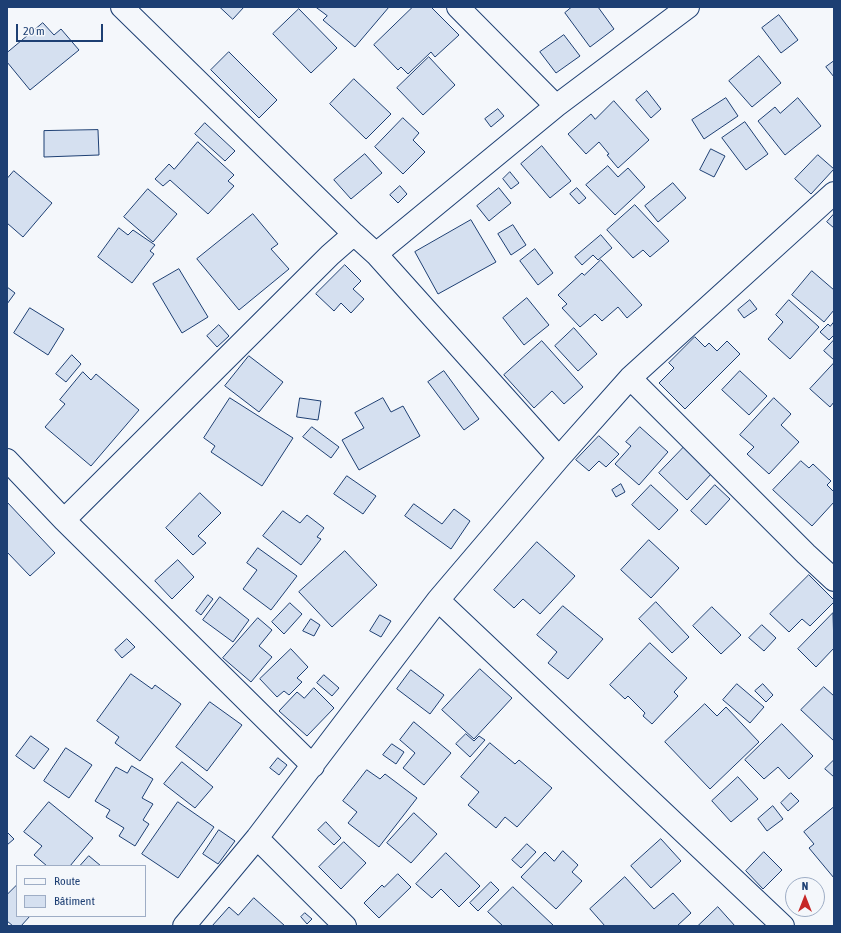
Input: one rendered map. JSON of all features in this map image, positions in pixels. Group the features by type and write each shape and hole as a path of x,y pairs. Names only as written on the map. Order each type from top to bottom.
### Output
{"street":[{"path":"122,7 376,254 559,458"},
{"path":"458,7 556,106"},
{"path":"376,254 556,106 688,7"},
{"path":"184,926 257,838 438,600 559,458 630,378 834,193"},
{"path":"64,520 330,255 354,234"},
{"path":"630,378 806,554 834,580"},
{"path":"7,460 64,520 312,766"},
{"path":"438,600 783,926"},
{"path":"257,838 345,926"}],"building":[{"path":"220,7 244,7 233,19"},
{"path":"316,7 389,7 355,47 323,20 327,16"},
{"path":"413,7 431,7 459,35 435,57 431,52 408,74 401,67 398,70 374,45"},
{"path":"572,7 598,7 614,29 590,47 565,13"},
{"path":"299,9 337,48 311,73 273,34"},
{"path":"779,15 798,40 781,53 762,28"},
{"path":"43,23 54,35 61,29 79,50 30,90 7,62 7,53"},
{"path":"564,35 580,56 556,73 540,52"},
{"path":"229,52 277,100 259,118 211,70"},
{"path":"759,56 781,83 752,107 729,81"},
{"path":"429,57 455,85 423,115 397,88"},
{"path":"834,61 834,77 826,67"},
{"path":"354,79 391,114 366,139 330,104"},
{"path":"647,91 661,109 651,118 636,100"},
{"path":"726,98 738,116 704,139 692,120"},
{"path":"798,98 821,126 785,155 758,121 775,107 780,113"},
{"path":"614,101 649,140 618,168 607,155 609,154 599,142 586,154 568,134 591,114 595,119"},
{"path":"498,109 504,116 491,127 485,119"},
{"path":"403,118 419,133 413,140 425,152 403,174 375,147"},
{"path":"745,122 768,154 746,170 722,138"},
{"path":"205,123 235,151 225,161 195,134"},
{"path":"98,130 99,155 44,157 44,131"},
{"path":"198,142 234,175 228,181 234,186 208,214 170,180 163,186 155,179 169,164 174,169"},
{"path":"542,146 571,181 550,198 521,164"},
{"path":"711,149 725,156 714,177 700,170"},
{"path":"365,154 382,173 351,199 334,180"},
{"path":"818,155 834,169 811,194 795,179"},
{"path":"608,166 618,177 628,168 645,187 615,215 586,185"},
{"path":"14,171 52,203 23,237 7,223 7,179"},
{"path":"510,172 519,183 511,189 503,179"},
{"path":"673,183 686,198 658,222 645,206"},
{"path":"400,186 407,194 398,203 390,195"},
{"path":"499,188 511,203 489,221 477,206"},
{"path":"577,188 586,198 579,204 570,194"},
{"path":"148,189 177,214 153,242 124,217"},
{"path":"635,205 669,241 650,257 643,250 633,258 607,230"},
{"path":"253,214 278,244 271,249 289,269 239,310 197,259"},
{"path":"834,214 834,228 827,222"},
{"path":"471,220 496,262 438,294 415,252"},
{"path":"513,225 526,245 511,255 498,234"},
{"path":"119,228 128,235 133,230 155,245 150,251 154,254 132,283 98,257"},
{"path":"601,235 612,248 598,260 593,255 582,265 575,257"},
{"path":"535,249 553,273 538,285 520,261"},
{"path":"601,260 642,305 627,318 618,307 602,321 595,314 580,327 562,308 567,304 558,295 582,273 584,275"},
{"path":"345,265 361,281 353,289 364,299 351,313 341,303 334,311 316,294"},
{"path":"179,269 208,317 182,333 153,284"},
{"path":"812,271 834,290 834,310 824,322 792,295"},
{"path":"7,287 15,293 7,304"},
{"path":"527,298 549,325 524,345 503,318"},
{"path":"750,300 757,309 744,318 738,310"},
{"path":"789,300 819,327 790,359 768,339 783,322 776,315"},
{"path":"30,308 64,329 48,355 14,333"},
{"path":"834,322 834,335 829,340 820,332 828,324 830,326"},
{"path":"219,325 229,336 217,347 207,336"},
{"path":"574,328 597,354 578,371 555,346"},
{"path":"695,337 705,347 709,343 717,351 727,341 740,354 685,409 659,383 674,368 669,363"},
{"path":"834,340 834,360 824,351"},
{"path":"542,341 583,387 564,404 552,391 534,408 504,375"},
{"path":"72,355 81,364 66,382 56,374"},
{"path":"249,356 283,382 259,412 225,386"},
{"path":"834,363 834,402 830,407 810,389"},
{"path":"444,371 479,419 464,430 428,382"},
{"path":"740,371 767,396 749,415 722,390"},
{"path":"83,372 91,380 96,374 139,410 91,466 45,427 65,404 60,400"},
{"path":"230,398 293,438 262,486 211,452 215,446 204,438"},
{"path":"300,398 321,401 318,420 297,417"},
{"path":"383,398 391,412 403,406 420,436 359,470 342,440 364,428 355,413"},
{"path":"774,398 791,414 781,425 799,442 769,474 747,454 754,447 740,435"},
{"path":"312,427 339,447 331,458 303,437"},
{"path":"640,427 668,452 639,485 615,464 631,446 626,442"},
{"path":"599,436 619,454 606,467 599,461 589,471 576,460"},
{"path":"684,447 712,473 687,500 659,473"},
{"path":"801,461 809,468 813,464 831,481 827,485 834,492 834,502 812,526 773,490"},
{"path":"347,476 376,496 363,514 334,494"},
{"path":"621,484 625,492 616,497 612,490"},
{"path":"651,485 678,510 659,530 632,505"},
{"path":"715,485 730,499 706,525 691,511"},
{"path":"200,493 221,513 198,536 206,543 193,555 166,528"},
{"path":"7,502 55,553 30,576 7,552"},
{"path":"414,504 442,524 454,509 470,521 451,549 405,516"},
{"path":"283,511 300,523 307,515 324,528 317,537 321,539 301,565 263,536"},
{"path":"649,540 679,568 651,598 621,570"},
{"path":"537,542 575,576 540,614 523,599 514,608 494,590"},
{"path":"258,548 297,576 271,610 243,589 257,570 247,563"},
{"path":"345,551 377,585 332,627 299,592"},
{"path":"178,560 194,577 172,599 155,581"},
{"path":"809,575 834,600 834,602 810,626 802,619 789,632 770,614"},
{"path":"208,595 213,599 201,615 196,611"},
{"path":"220,597 249,620 233,642 203,620"},
{"path":"656,602 689,637 672,653 639,619"},
{"path":"290,603 302,614 284,634 272,622"},
{"path":"563,606 603,639 568,679 548,663 557,652 537,635"},
{"path":"712,607 741,635 721,654 693,626"},
{"path":"833,613 834,648 816,667 798,649"},
{"path":"380,615 391,621 381,637 370,631"},
{"path":"258,618 272,630 259,646 272,657 251,682 223,658"},
{"path":"311,619 320,625 314,636 303,631"},
{"path":"762,625 776,638 764,651 749,638"},
{"path":"127,639 135,647 122,658 115,650"},
{"path":"650,643 687,678 674,692 678,696 652,724 643,716 645,713 628,696 625,699 610,685"},
{"path":"291,649 308,667 297,678 302,682 289,695 284,691 277,697 260,679"},
{"path":"480,669 512,698 474,739 442,710"},
{"path":"411,670 444,695 430,714 397,689"},
{"path":"131,674 152,689 155,685 181,704 140,761 115,743 119,737 97,721"},
{"path":"324,675 339,688 332,696 317,683"},
{"path":"737,684 764,707 750,723 723,700"},
{"path":"763,684 773,695 766,702 755,691"},
{"path":"824,687 834,696 834,741 801,710"},
{"path":"314,688 334,708 307,736 279,711 297,692 304,698"},
{"path":"210,702 242,725 207,771 176,747"},
{"path":"705,704 717,716 726,707 759,742 710,789 665,742"},
{"path":"414,722 451,753 424,785 403,768 415,753 400,740"},
{"path":"782,724 813,756 789,779 778,767 764,779 745,760"},
{"path":"466,734 474,741 479,736 485,740 470,757 456,744"},
{"path":"31,736 49,749 34,769 16,756"},
{"path":"490,743 515,764 519,760 552,788 517,827 505,817 496,828 468,805 479,792 461,777"},
{"path":"392,744 404,752 396,764 383,755"},
{"path":"66,748 92,765 69,798 44,781"},
{"path":"278,758 287,765 279,775 270,768"},
{"path":"834,760 834,777 825,769"},
{"path":"182,762 213,787 195,808 164,784"},
{"path":"132,766 153,779 142,798 153,804 143,820 149,824 135,846 119,836 124,828 106,817 110,810 95,801 116,767 127,773"},
{"path":"367,770 380,779 385,774 417,798 379,847 348,823 357,812 343,801"},
{"path":"738,777 758,799 731,822 712,801"},
{"path":"791,793 799,801 788,811 781,803"},
{"path":"49,802 93,838 71,865 46,865 34,855 42,846 24,832"},
{"path":"178,802 214,827 178,878 142,854"},
{"path":"773,806 783,819 767,831 758,819"},
{"path":"834,807 834,878 809,848 814,844 804,832"},
{"path":"414,813 437,834 411,863 387,843"},
{"path":"326,822 341,838 334,845 318,830"},
{"path":"219,830 235,841 218,864 203,854"},
{"path":"7,832 14,839 7,845"},
{"path":"661,839 681,861 651,888 631,866"},
{"path":"344,842 366,863 341,889 319,867"},
{"path":"527,844 536,852 521,868 512,860"},
{"path":"563,851 578,865 572,872 582,881 556,909 521,877 545,852 554,861"},
{"path":"764,852 782,870 763,889 746,871"},
{"path":"446,853 480,886 459,907 441,889 432,898 416,884"},
{"path":"89,856 100,865 81,865"},
{"path":"398,874 411,887 379,918 364,903 382,885 384,887"},
{"path":"625,877 654,909 673,893 691,913 677,926 605,926 590,909"},
{"path":"491,882 499,890 478,911 470,903"},
{"path":"16,886 16,917 29,917 21,926 13,926 7,921 7,895"},
{"path":"513,887 554,926 503,926 488,912"},
{"path":"254,898 285,926 212,926 229,907 238,915"},
{"path":"718,907 735,926 698,926"},
{"path":"305,913 312,919 307,924 301,917"}]}
